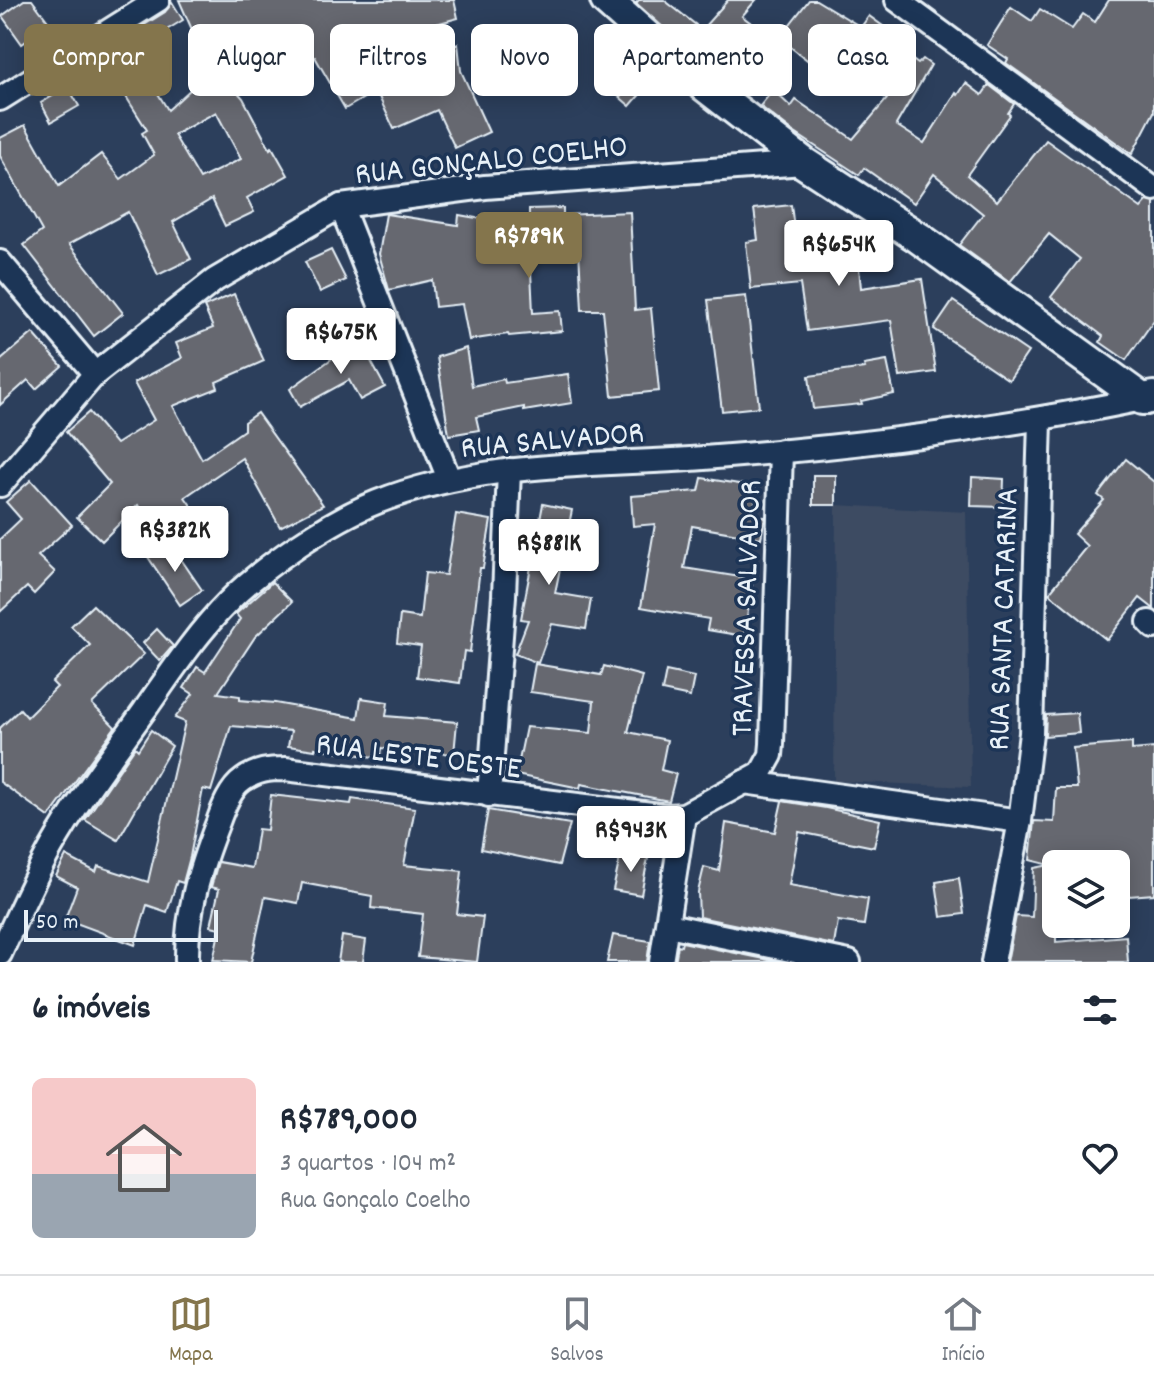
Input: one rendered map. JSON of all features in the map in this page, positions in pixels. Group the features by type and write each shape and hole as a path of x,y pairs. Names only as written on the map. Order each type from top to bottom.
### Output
{"main road":[{"path":"606,0 683,69 804,163 919,238 1150,401"}],"street":[{"path":"0,99 158,0"},
{"path":"897,0 1154,189"},
{"name":"RUA GONÇALO COELHO","path":"0,485 95,374 215,280 341,206 485,187 804,163"},
{"path":"341,206 449,479"},
{"path":"0,262 95,374"},
{"name":"RUA SALVADOR","path":"0,954 51,848 94,781 180,659 229,600 279,560 333,524 376,503 449,479 509,470 781,451 1040,420 1150,401"},
{"name":"RUA SANTA CATARINA","path":"993,962 1020,821 1031,733 1040,420"},
{"name":"TRAVESSA SALVADOR","path":"684,815 761,773 771,755 781,451"},
{"path":"489,795 504,596 509,470"},
{"name":"RUA LESTE OESTE","path":"187,962 188,924 202,861 226,802 240,781 263,769 285,769 635,813 684,815"},
{"path":"744,782 1020,821"},
{"path":"661,962 684,815"},
{"path":"668,925 849,962"}],"shaded area":[{"path":"836,505 966,512 971,787 834,781"}],"building":[{"path":"24,0 32,0 50,24 24,24 22,44 2,16"},
{"path":"179,0 454,0 458,18 436,24 330,24 330,83 314,57 314,24 190,24"},
{"path":"639,0 664,0 695,24 660,24 636,3"},
{"path":"728,0 756,0 742,16 753,24 707,24"},
{"path":"809,0 816,0 856,24 808,24 808,61 792,48 790,24"},
{"path":"1109,0 1154,0 1154,112 1132,154 1006,63 1008,59 987,45 1011,7 1032,21 1040,9 1072,29 1083,14 1095,22"},
{"path":"172,2 183,20 172,27 172,24 146,24 165,12"},
{"path":"869,16 880,24 863,24"},
{"path":"458,44 461,71 489,132 455,148 437,110 394,129 379,96 455,96 455,45"},
{"path":"923,59 931,65 916,91 916,62"},
{"path":"966,83 982,95 989,85 1014,104 1008,113 1010,115 967,175 997,201 1046,140 1141,208 1147,201 1154,203 1154,320 1126,360 1100,342 1103,336 1051,297 1080,259 1049,234 1010,282 959,245 983,214 934,174 914,203 864,168 859,175 760,106 768,96 779,96 791,107 796,100 853,139 887,99 883,96 913,96 896,125 924,143 956,93 958,95"},
{"path":"188,92 188,96 241,96 288,175 247,198 254,212 225,226 212,199 173,222 191,259 158,275 128,212 69,244 123,313 94,336 24,245 42,231 0,156 0,138 25,125 59,186 101,154 121,179 154,155 142,133 147,130 126,96 159,96 168,110","holes":["216,112 241,159 200,179 174,135"]},
{"path":"53,96 73,96 79,106 51,122 41,103"},
{"path":"338,96 367,96 345,109"},
{"path":"618,96 639,96 630,106"},
{"path":"791,205 795,236 810,235 812,250 857,247 861,288 922,279 936,372 900,377 891,320 807,331 800,284 751,289 746,242 758,240 754,209"},
{"path":"563,208 563,215 630,212 635,310 651,308 659,391 612,396 603,310 582,310 579,250 530,250 533,313 560,311 562,331 469,340 462,304 435,307 432,280 389,290 379,254 386,214 458,225 459,215 482,219 480,232 529,237 529,209"},
{"path":"331,250 346,280 320,292 305,262"},
{"path":"234,294 264,361 216,382 218,388 173,406 202,459 244,430 244,422 257,413 323,505 280,527 242,458 185,497 199,517 162,542 138,505 102,541 77,517 110,484 66,432 89,412 116,444 154,420 134,383 182,358 176,343 213,328 204,307"},
{"path":"746,296 759,407 722,411 708,300"},
{"path":"953,301 1028,352 1009,380 934,329"},
{"path":"33,333 62,366 36,389 28,380 0,405 0,361"},
{"path":"359,339 385,387 360,400 349,380 300,407 290,389"},
{"path":"466,348 472,386 504,379 505,383 568,374 572,403 524,411 524,407 476,417 479,430 449,435 437,357"},
{"path":"887,361 894,394 861,401 862,404 813,409 809,376 865,368 864,365"},
{"path":"1126,459 1154,482 1154,609 1140,598 1107,640 1049,593 1087,546 1074,534 1104,500 1098,495"},
{"path":"813,475 836,475 836,505 813,505"},
{"path":"972,477 1004,479 1003,507 971,506"},
{"path":"702,478 758,487 753,515 765,517 761,538 692,526 684,568 753,579 744,636 707,630 709,619 641,607 655,524 633,526 631,496 699,491"},
{"path":"31,480 72,525 38,556 55,572 34,594 27,587 0,612 0,539 21,519 6,502"},
{"path":"543,504 572,510 555,593 591,599 586,629 552,624 538,663 515,654 528,620 521,619"},
{"path":"456,514 491,520 483,568 480,568 470,652 464,651 460,683 417,677 421,646 397,643 400,615 420,618 425,573 446,575"},
{"path":"170,543 202,590 180,605 148,557"},
{"path":"272,582 292,602 255,637 218,693 240,696 240,700 358,718 361,698 388,702 386,716 457,722 454,754 381,748 380,758 315,750 288,746 291,731 231,726 211,791 203,789 183,883 177,881 167,912 147,905 135,945 65,919 77,887 56,876 66,856 96,872 98,866 148,882 185,722 175,718 193,694 184,688 197,667 205,672 240,619 236,614"},
{"path":"93,605 144,654 92,704 115,727 49,817 0,782 0,728 20,709 27,717 57,687 52,682 90,645 71,626"},
{"path":"157,629 173,646 160,661 143,643"},
{"path":"535,664 601,675 604,666 642,676 628,732 667,740 661,770 676,774 669,801 516,775 526,727 591,733 594,701 530,692"},
{"path":"666,671 694,677 690,697 662,691"},
{"path":"1077,713 1079,733 1045,736 1046,715"},
{"path":"151,730 172,746 118,840 85,820 135,747 138,750"},
{"path":"1132,743 1132,750 1154,748 1154,894 1130,896 1130,850 1042,850 1042,863 1030,860 1034,821 1054,822 1056,788 1077,788 1073,748"},
{"path":"271,795 351,804 352,799 415,808 404,865 462,871 457,914 483,917 477,962 418,957 423,914 371,908 372,896 302,883 298,903 265,897 251,962 213,960 220,928 211,926 219,889 211,887 218,862 252,868 258,829 267,830"},
{"path":"782,801 880,820 874,847 799,832 789,885 868,899 864,925 838,921 834,945 699,917 698,892 704,867 719,871 726,823 775,832"},
{"path":"488,810 570,824 559,865 481,849"},
{"path":"621,853 648,858 641,895 613,890"},
{"path":"1042,866 1042,938 1056,938 1056,942 1126,938 1128,962 1007,962 1016,916 1032,917 1034,868"},
{"path":"959,878 964,914 941,917 936,882"},
{"path":"613,935 650,941 647,962 607,962"},
{"path":"342,936 366,940 363,962 338,962"},
{"path":"682,942 779,962 675,962 678,945 681,946"}]}
